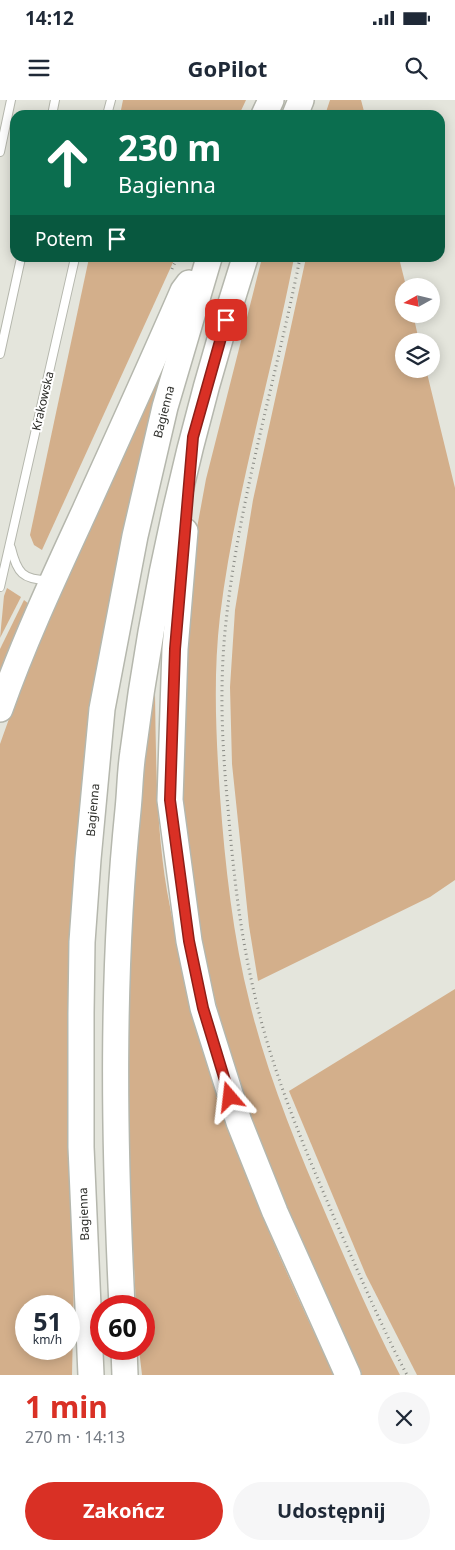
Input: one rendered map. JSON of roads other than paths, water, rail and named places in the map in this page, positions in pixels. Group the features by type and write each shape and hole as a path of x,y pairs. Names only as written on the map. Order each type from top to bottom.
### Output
{"main road":[{"path":"0,708 15,666 183,292 204,262"},
{"name":"Bagienna","path":"91,1375 82,1157 82,942 102,709 135,536 158,434 206,262"},
{"path":"122,1295 115,1126 115,1010 122,864 133,753 163,571 193,437 243,262"},
{"path":"193,437 175,649 170,800 189,941 203,1008 236,1113 275,1212 348,1375"},
{"path":"124,1360 125,1375"}],"lane":[{"path":"0,152 11,100"},
{"path":"0,354 20,262"},
{"name":"Krakowska","path":"0,587 74,262"},
{"path":"10,544 14,561 23,575 30,579 53,580"}]}
